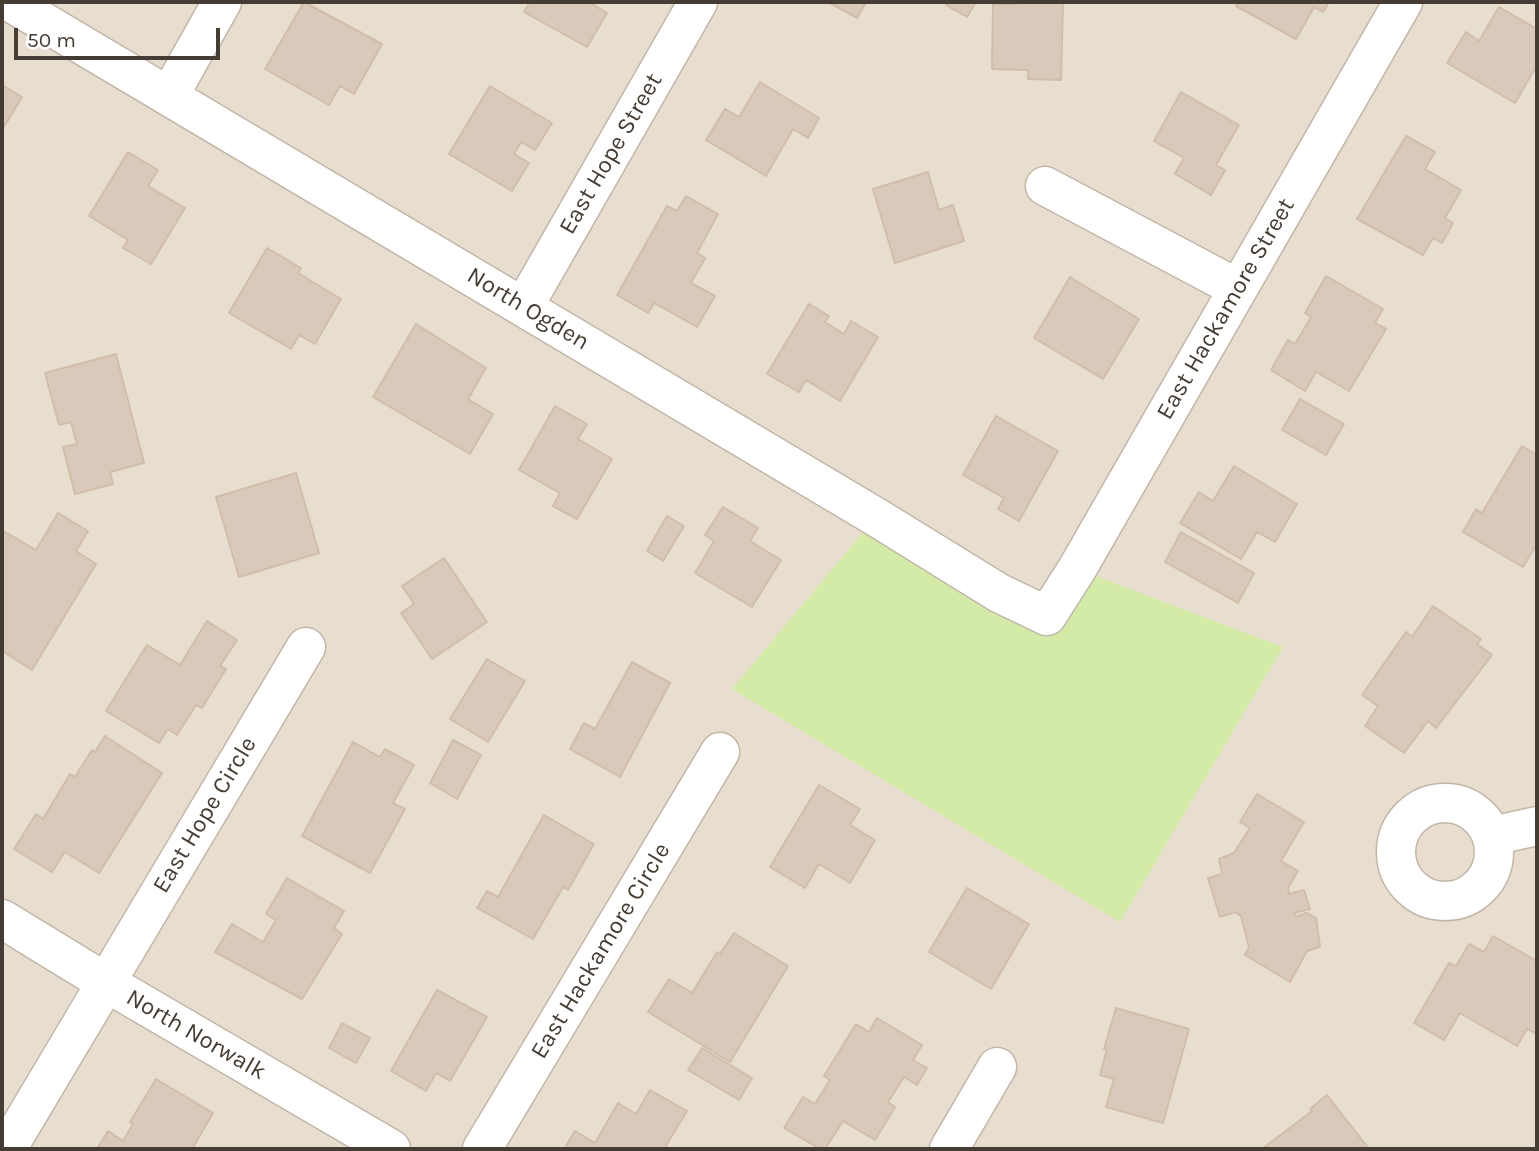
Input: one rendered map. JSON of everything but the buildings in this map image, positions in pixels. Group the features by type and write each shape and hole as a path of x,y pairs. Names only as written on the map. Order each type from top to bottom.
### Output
{"street":[{"name":"North Ogden","path":"10,2 524,306 999,593 1047,616"},
{"path":"169,96 222,2"},
{"name":"East Hope Street","path":"524,306 698,2"},
{"name":"East Hackamore Street","path":"1047,616 1077,569 1403,2"},
{"path":"1045,186 1237,288"},
{"name":"East Hope Circle","path":"105,982 306,647"},
{"name":"East Hackamore Circle","path":"482,1149 720,752"},
{"path":"1492,836 1537,826"},
{"name":"North Norwalk","path":"2,919 391,1149"},
{"path":"7,1149 105,982"},
{"path":"949,1149 997,1067"}],"shaded area":[{"path":"2,2 1537,2 1537,1149 2,1149"}],"green space":[{"path":"876,517 1046,616 1077,569 1283,647 1120,922 732,689"}]}
